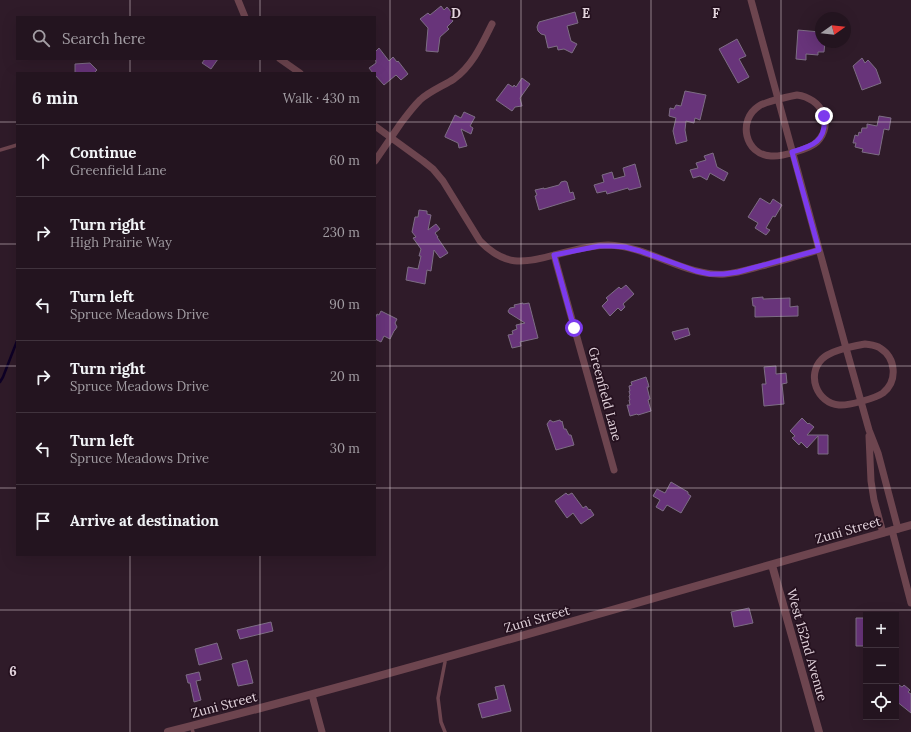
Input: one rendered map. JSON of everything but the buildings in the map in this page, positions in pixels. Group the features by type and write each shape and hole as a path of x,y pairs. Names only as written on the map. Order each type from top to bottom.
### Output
{"street":[{"path":"238,0 245,16"},
{"path":"751,0 846,348 869,430 878,453 911,603"},
{"path":"376,160 413,107 432,91 453,80 471,63 492,24"},
{"path":"281,60 299,72"},
{"path":"797,95 810,98 817,103 824,116 825,123 824,131 816,143 809,147 776,156 761,154 755,150 747,138 746,124 749,117 758,106 778,100 797,95"},
{"path":"376,127 433,169 443,181 480,240 487,248 505,259 526,262 599,246 619,246 640,251 696,271 710,274 724,274 738,272 819,250"},
{"name":"Greenfield Lane","path":"554,255 614,470"},
{"path":"865,344 880,348 886,352 890,358 893,372 889,386 877,396 861,401 844,405 836,405 830,403 819,393 814,380 815,374 817,366 828,354 865,344"},
{"path":"869,430 871,481 874,500 883,532"},
{"name":"Zuni Street","path":"168,732 192,729 911,525"},
{"name":"West 152nd Avenue","path":"772,565 819,732"},
{"path":"312,695 322,732"}],"lane":[{"path":"0,150 16,145"},
{"path":"444,658 445,662 438,698 441,722 445,732"}],"waterway":[{"path":"0,382 16,344"}],"route":[{"path":"574,328 554,255 599,246 625,247 696,271 710,274 724,274 738,272 819,250 792,152 809,147 816,143 824,131 824,116"}]}
